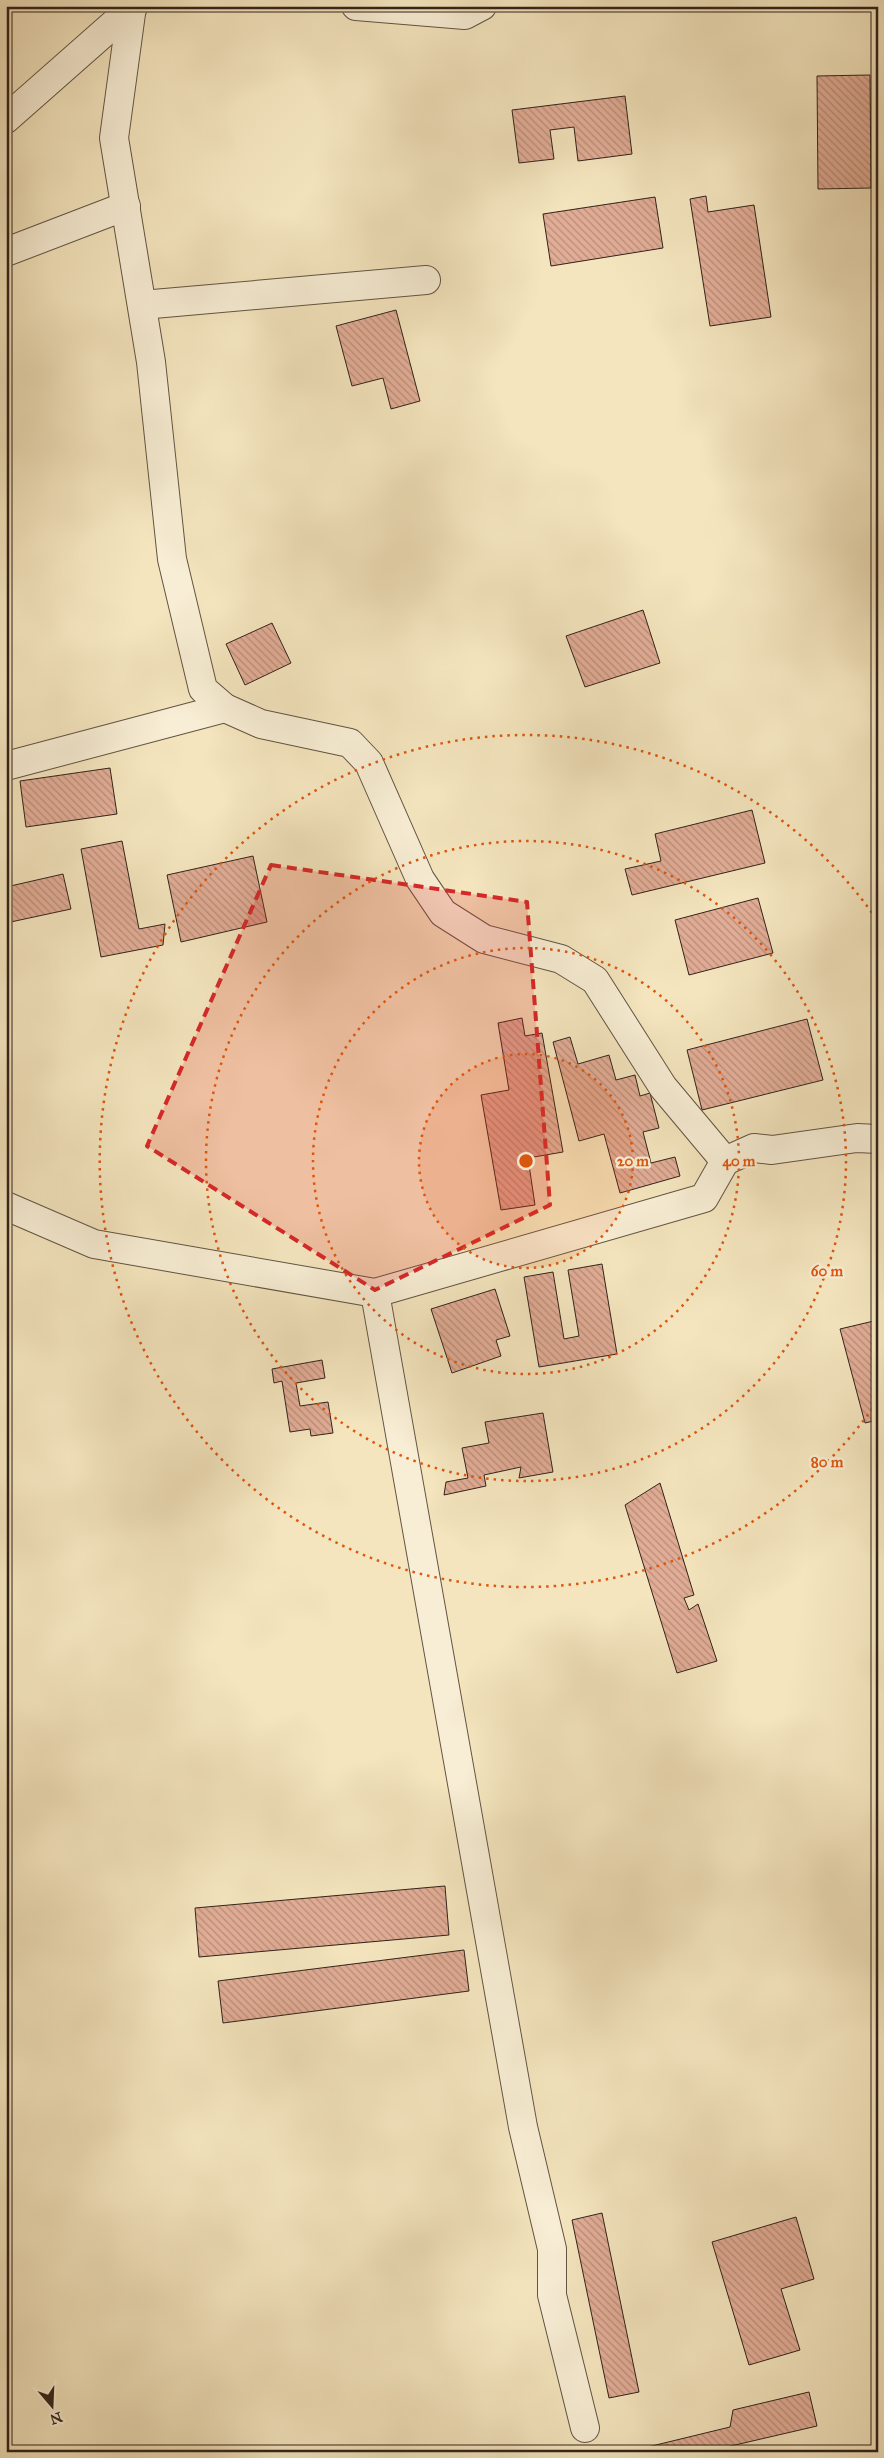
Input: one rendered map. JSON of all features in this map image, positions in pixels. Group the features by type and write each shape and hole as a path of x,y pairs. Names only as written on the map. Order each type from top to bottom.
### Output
{"street":[{"path":"356,6 465,15 482,6"},
{"path":"6,119 133,7"},
{"path":"133,7 114,138 151,362 172,559 203,690 224,708 261,724 350,743 369,763 420,879 443,913 484,938 561,959 595,980 663,1087 726,1161"},
{"path":"6,252 126,206"},
{"path":"142,305 426,280"},
{"path":"6,766 224,708"},
{"path":"6,1206 94,1244 376,1293 704,1198 726,1161 754,1148 772,1150 856,1138 878,1139"},
{"path":"376,1293 523,2126 552,2249 552,2294 585,2428"}],"highlighted area":[{"path":"271,865 527,902 550,1205 375,1290 147,1146"}],"building":[{"path":"870,75 871,188 818,189 817,76"},
{"path":"625,96 632,154 578,161 574,127 550,130 554,159 519,163 512,110"},
{"path":"706,196 708,212 754,205 771,317 710,326 690,199"},
{"path":"655,197 663,248 551,266 543,214"},
{"path":"396,310 420,401 391,409 383,378 352,386 336,326"},
{"path":"643,610 660,663 585,687 566,636"},
{"path":"272,623 291,663 245,685 226,644"},
{"path":"110,768 117,814 26,827 20,781"},
{"path":"752,810 765,863 632,895 625,869 661,861 655,834"},
{"path":"122,841 139,929 165,924 163,945 101,957 81,849"},
{"path":"253,856 267,922 181,942 167,875"},
{"path":"63,874 71,909 6,923 6,887"},
{"path":"758,898 773,953 689,975 675,920"},
{"path":"522,1018 525,1036 542,1033 563,1152 528,1158 535,1205 501,1210 481,1095 509,1090 498,1023"},
{"path":"807,1019 823,1080 702,1110 687,1050"},
{"path":"570,1037 578,1064 609,1055 616,1080 635,1075 640,1096 650,1093 659,1128 643,1132 651,1163 675,1157 680,1176 620,1193 604,1134 579,1141 553,1042"},
{"path":"602,1264 617,1354 539,1367 524,1277 553,1272 564,1339 579,1336 568,1270"},
{"path":"495,1289 510,1336 496,1340 501,1356 452,1373 431,1309"},
{"path":"878,1320 878,1420 865,1423 840,1329"},
{"path":"322,1360 325,1378 296,1383 300,1406 328,1402 333,1433 311,1436 310,1429 290,1432 282,1381 274,1383 272,1369"},
{"path":"543,1413 553,1472 519,1478 521,1467 484,1475 486,1486 444,1495 446,1482 468,1478 462,1448 489,1443 485,1422"},
{"path":"660,1483 694,1595 684,1598 689,1610 698,1604 717,1661 677,1673 625,1505"},
{"path":"445,1886 449,1935 199,1957 195,1908"},
{"path":"464,1950 469,1991 223,2023 218,1981"},
{"path":"602,2213 639,2392 609,2398 572,2220"},
{"path":"796,2217 814,2279 781,2289 800,2350 749,2365 712,2242"},
{"path":"809,2392 817,2426 705,2452 627,2452 730,2427 733,2410"}]}
